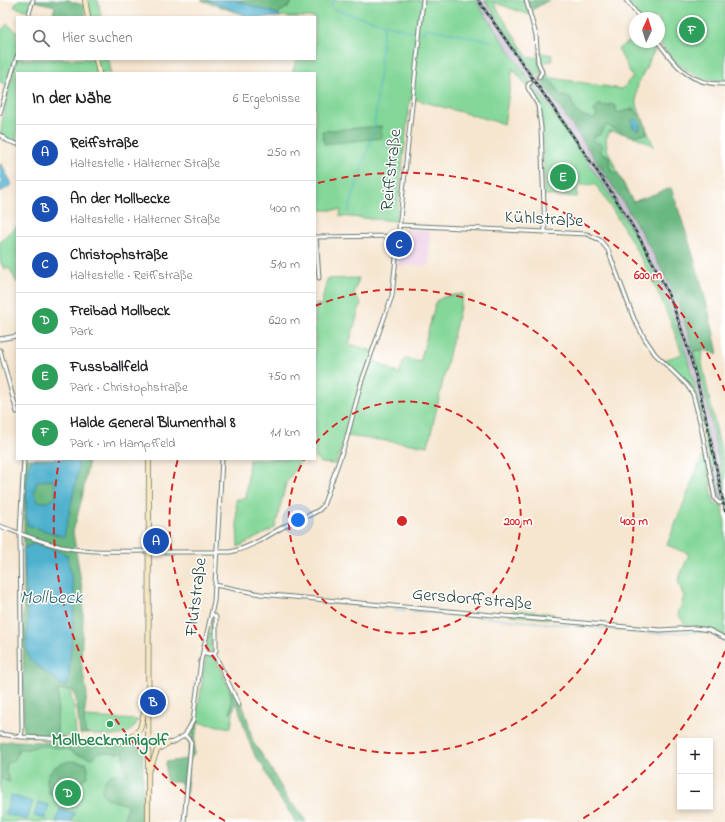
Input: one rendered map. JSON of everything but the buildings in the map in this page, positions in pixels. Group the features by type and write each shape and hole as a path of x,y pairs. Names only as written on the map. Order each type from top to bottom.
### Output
{"main road":[{"path":"85,0 88,16"},
{"path":"96,60 99,72"},
{"path":"148,822 146,552 149,460"},
{"path":"128,740 140,729 144,713 148,708"},
{"path":"148,771 157,750 168,743"}],"street":[{"path":"28,16 33,0"},
{"name":"Reiffstraße","path":"157,552 216,552 238,550 253,545 286,526 319,510 323,506 346,441 361,383 392,296 423,0"},
{"path":"526,0 536,35 538,62 542,72 539,77"},
{"path":"626,0 635,12"},
{"path":"663,48 674,63 696,80 707,83 725,84"},
{"path":"0,113 16,59"},
{"path":"531,82 528,85 528,88 538,105 542,128 545,232"},
{"path":"0,135 16,144"},
{"name":"Kühlstraße","path":"399,226 586,234 600,240 608,250 634,319 645,339 655,354 687,384 693,394 702,426 715,499 719,504 725,502"},
{"path":"316,237 398,236"},
{"path":"316,247 319,278"},
{"path":"0,339 16,336"},
{"path":"0,350 16,408"},
{"path":"21,737 20,533 24,460"},
{"name":"Flutstraße","path":"185,735 193,721 203,652 212,614 222,460"},
{"path":"0,526 67,548 90,551 146,552"},
{"name":"Gersdorffstraße","path":"215,585 260,594 563,622 660,630 695,628 709,630 725,638"},
{"path":"212,614 216,617 216,651 214,653 239,705"},
{"path":"203,652 209,654 214,653"},
{"path":"0,734 21,737 128,740 168,743 174,742 185,735 191,742 184,822"}],"shaded area":[{"path":"475,0 485,0 614,187 653,251 677,303 699,369 722,471 725,501 721,501 692,370 670,308 637,239 607,191"},
{"path":"403,229 430,231 429,265 397,266 401,232"}],"green space":[{"path":"18,0 33,0 30,11 14,7"},
{"path":"70,0 72,2 84,5 86,16 52,16 55,6 34,1"},
{"path":"88,0 98,0 101,16 91,16"},
{"path":"201,0 235,0 277,14 292,4 286,0 475,0 530,81 527,86 513,68 504,124 410,98 396,221 340,216 341,210 316,210 316,72 292,72 297,60 316,60 316,16 246,16"},
{"path":"235,0 286,0 292,4 277,14"},
{"path":"485,0 524,0 530,15 493,2 528,58 537,57 541,71 537,76"},
{"path":"527,0 549,0 530,11"},
{"path":"626,0 725,0 725,81 701,79 675,63 664,48 665,48 665,12 635,12"},
{"path":"7,24 16,31 16,56 7,86 0,82 0,32"},
{"path":"629,41 629,48 655,49 638,84 636,93 636,101 641,116 631,110 616,113 605,105 594,119 585,116 576,111 571,99 561,97 554,84 542,75 538,52 552,55 552,61 543,62 542,64 547,75 552,78 622,89 629,80 633,78 618,49"},
{"path":"17,60 109,60 111,72 16,72 16,144 1,136 4,109"},
{"path":"542,75 554,84 561,97 564,96 571,99 576,111 582,115 594,119 597,115 594,111 599,104 609,106 610,104 616,106 616,112 632,110 632,108 635,109 643,119 646,125 646,134 630,136 606,125 599,135 595,136 594,141 601,143 601,152 603,155 608,155 609,165 612,172 618,173 633,202 671,188 698,270 718,354 703,350 693,351 684,320 663,272 631,215 577,132 539,78"},
{"path":"532,83 607,191 641,247 656,276 678,330 693,378 721,501 718,502 716,498 703,429 693,390 689,384 664,360 682,354 674,331 656,288 622,225 596,185 578,185 577,197 544,195 543,128 538,105 529,88 529,85"},
{"path":"606,125 615,129 646,134 647,130 654,147 634,136 610,131 606,139 607,149 618,173 612,172 608,155 603,155 601,152 602,147 594,141 595,136 599,135"},
{"path":"381,126 382,138 324,144 322,131"},
{"path":"16,227 16,281 10,269 4,268 0,262 0,241"},
{"path":"359,278 354,293 361,303 349,344 370,350 373,360 399,374 405,358 420,362 436,301 446,296 463,294 428,446 346,436 336,464 320,463 316,458 316,304 321,305 327,279"},
{"path":"703,350 702,364 725,469 725,489 704,388 693,351"},
{"path":"702,457 706,460 714,504 722,505 725,523 725,636 709,629 686,626 678,614 684,597 678,581 689,554 667,545"},
{"path":"24,460 89,460 82,498 73,532 84,600 81,662 87,694 84,717 85,732 88,734 80,734 76,699 72,690 58,690 57,736 23,736"},
{"path":"249,460 301,460 286,483 275,528 238,547 236,499 246,499"},
{"path":"515,610 554,614 553,619 510,615 512,611"},
{"path":"213,617 211,647 213,650 211,652 207,650 206,647"},
{"path":"206,656 215,657 235,699 231,728 196,722"},
{"path":"230,689 241,700 253,742 267,762 289,801 300,811 306,822 295,822 275,792 263,766 256,758 248,739 237,703 230,713"},
{"path":"58,690 69,690 74,707 76,736 57,736"},
{"name":"Mollbeckminigolf","path":"84,717 138,720 129,732 117,736 110,736 88,734 85,732"},
{"path":"195,718 198,727 194,741 194,754 189,761 186,796 184,796 181,782 166,782 166,762 187,759"},
{"path":"10,741 136,745 143,750 143,822 124,822 127,805 108,799 103,793 102,789 104,781 110,775 127,774 123,766 123,751 119,753 99,752 95,757 91,758 75,754 70,750 47,746 19,749 15,760 7,763 6,772 10,782 0,779 0,743"},
{"path":"8,743 138,748 124,822 0,822 0,779"},
{"path":"71,761 86,763 88,767 87,777 81,781 76,803 49,794 47,783 48,776 52,769 63,763"}],"water":[{"path":"206,0 235,0 280,15 248,16"},
{"path":"634,119 640,123 640,129 637,130 632,126 632,120"},
{"path":"0,164 2,165 12,184 0,192 0,183 2,181 0,179"},
{"name":"Mollbeck","path":"32,460 77,460 79,467 64,537 27,525 26,493 29,464","holes":["54,480 56,497 48,502 38,502 34,492 37,481"]},
{"name":"Mollbeck","path":"38,544 67,555 75,597 68,685 64,687 30,660 26,649 28,621 23,549 30,545"},
{"path":"11,795 33,802 27,820 5,814"},
{"path":"38,802 49,805 45,819 34,816"},
{"path":"60,809 75,813 71,822 56,822"}],"waterway":[{"path":"334,0 331,6 333,9 416,33"},
{"path":"348,212 374,130 384,24"},
{"path":"422,34 425,28 467,36"},
{"path":"469,37 491,41"},
{"path":"333,603 387,608"},
{"path":"393,609 652,633 702,632 713,634 725,642"}],"tunnel":[{"path":"531,82 539,77"}],"railway":[{"path":"478,0 612,193 639,237 663,282 690,356 709,433 725,511"}],"place":[{"name":"Halde General Blumenthal 8","path":"692,30"},
{"name":"Fussballfeld","path":"563,177"},
{"name":"Christophstraße","path":"399,244"},
{"name":"Reiffstraße","path":"156,541"},
{"name":"An der Mollbecke","path":"153,702"},
{"name":"Mollbeckminigolf","path":"110,724"},
{"name":"Freibad Mollbeck","path":"68,793"}]}
